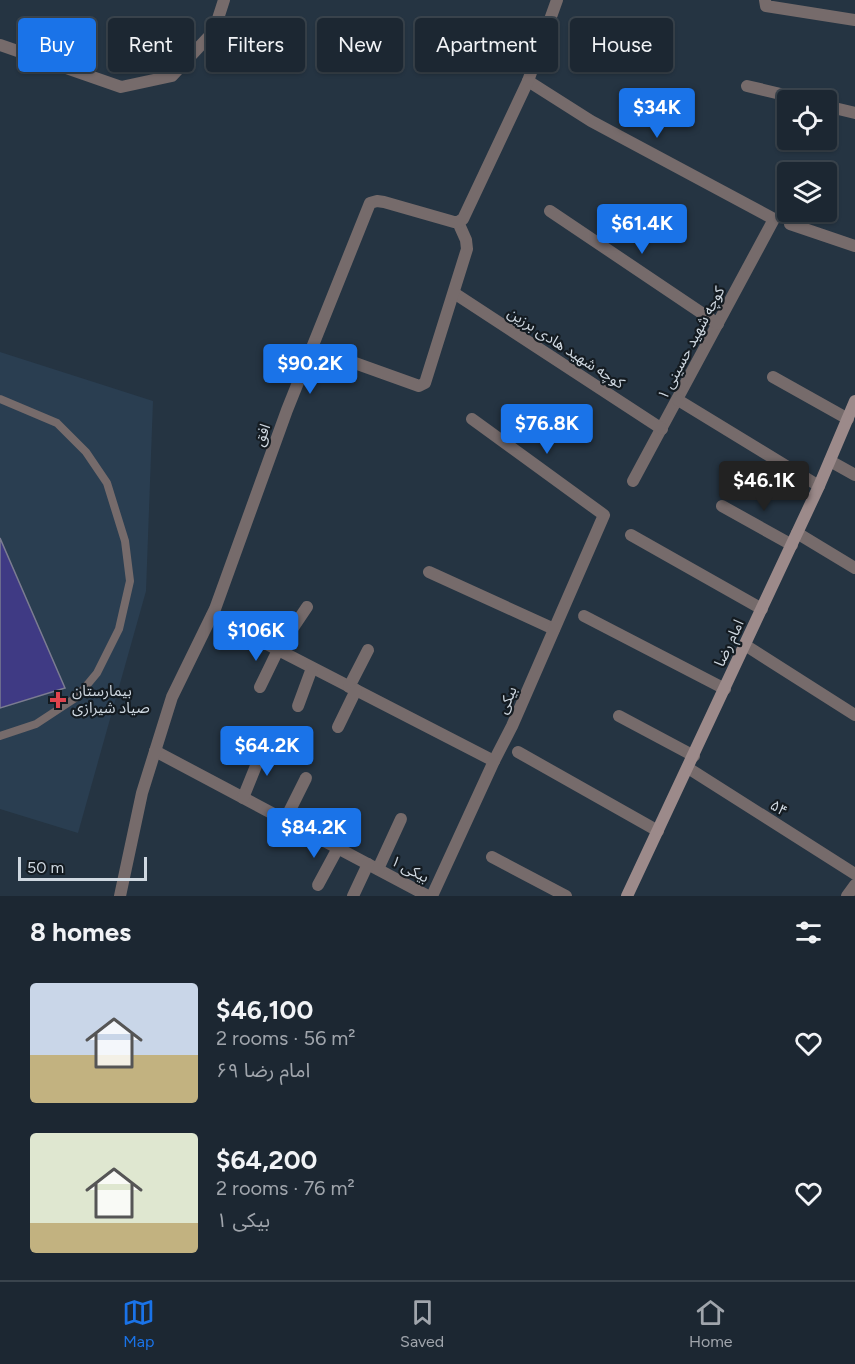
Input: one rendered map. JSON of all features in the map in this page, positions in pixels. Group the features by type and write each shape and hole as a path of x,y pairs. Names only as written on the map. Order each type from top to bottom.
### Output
{"main road":[{"name":"امام رضا","path":"627,896 795,539 855,401"}],"street":[{"path":"0,45 121,87 172,76 214,31 224,0"},
{"path":"313,348 419,386 425,383 467,249 466,240 458,222 463,219 528,81 557,0"},
{"path":"765,0 766,6 855,20"},
{"name":"کوچه شهید حسینی ۱","path":"528,81 591,120 774,219 633,481"},
{"path":"747,86 777,93"},
{"path":"837,109 855,113"},
{"name":"افق","path":"120,896 142,793 172,697 212,616 287,410 370,203 384,202 458,222"},
{"path":"550,211 718,324"},
{"path":"790,224 855,246"},
{"name":"کوچه شهید هادی برزین","path":"454,293 662,429"},
{"path":"773,377 848,419"},
{"path":"678,400 819,486"},
{"name":"بیکی","path":"430,896 512,726 604,515 472,419"},
{"path":"830,461 855,475"},
{"path":"722,506 855,568"},
{"path":"631,535 762,609"},
{"path":"429,572 554,629"},
{"path":"260,687 278,650 307,607"},
{"path":"212,616 494,761"},
{"path":"584,616 725,689"},
{"path":"745,645 855,715"},
{"path":"338,727 368,650"},
{"path":"298,706 312,668"},
{"path":"619,716 694,756"},
{"path":"243,798 264,746"},
{"name":"۱ بیکی","path":"155,751 430,896"},
{"path":"518,752 658,831"},
{"name":"۵۴","path":"688,768 855,874"},
{"path":"285,820 306,778"},
{"path":"353,896 401,819"},
{"path":"318,885 338,848"},
{"path":"492,856 566,896"},
{"path":"848,896 855,885"}],"lane":[{"path":"0,399 57,423 86,452 106,483 125,541 130,580 119,629 97,674 77,697 36,724 0,736"}],"shaded area":[{"name":"بیمارستان صیاد شیرازی","path":"0,352 153,401 146,591 78,833 0,809"}],"building":[{"name":"بیمارستان صیاد شیرازی","path":"0,538 65,688 0,708"}],"place":[{"name":"بیمارستان صیاد شیرازی","path":"58,700"}]}
